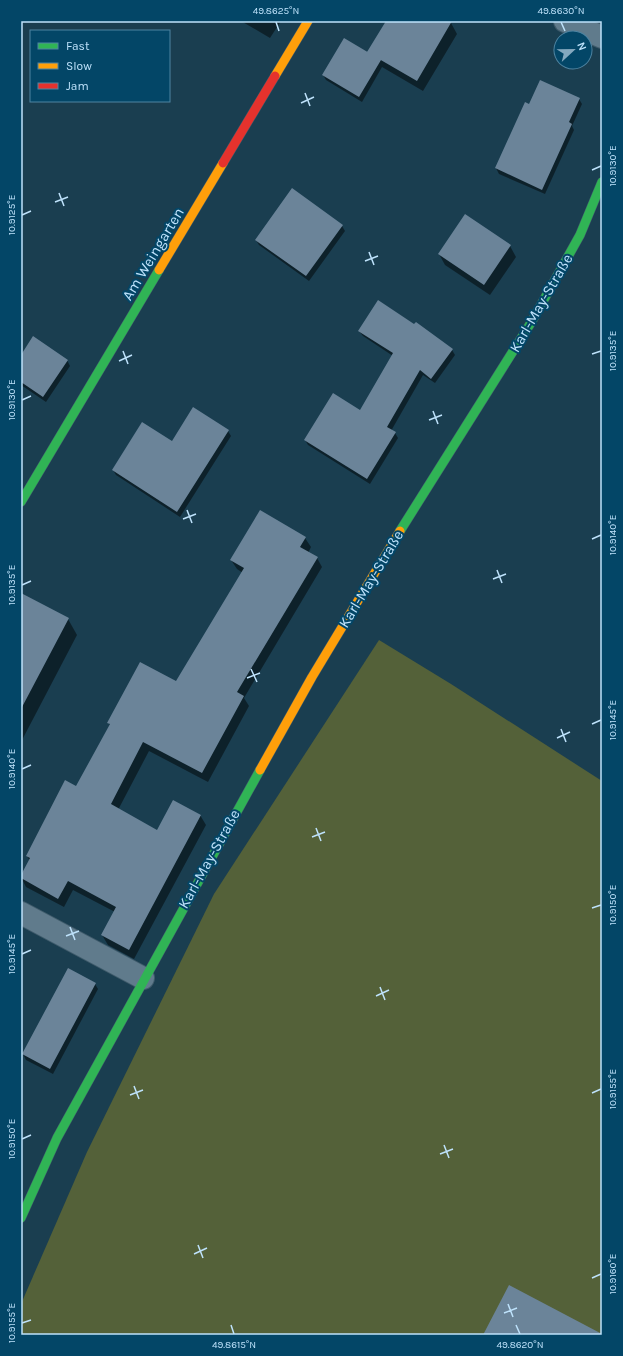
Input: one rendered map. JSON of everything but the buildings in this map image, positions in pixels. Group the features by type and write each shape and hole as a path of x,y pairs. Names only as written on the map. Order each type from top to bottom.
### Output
{"street":[{"name":"Am Weingarten","path":"21,502 308,21"},
{"path":"565,21 602,37"},
{"name":"Karl-May-Straße","path":"21,1218 57,1138 143,978 242,800 373,573 532,321 580,235 602,182"},
{"path":"21,913 143,978"}],"green space":[{"path":"379,640 451,684 602,781 602,1335 21,1335 21,1304 87,1152 214,894"}],"traffic: fast":[{"path":"400,531 532,321 580,235 602,182"},
{"path":"21,502 159,270"},
{"path":"21,1218 57,1138 260,770"}],"traffic: slow":[{"path":"275,76 308,21"},
{"path":"159,270 223,163"},
{"path":"260,770 312,677 400,531"}],"traffic: jam":[{"path":"223,163 275,76"}]}
